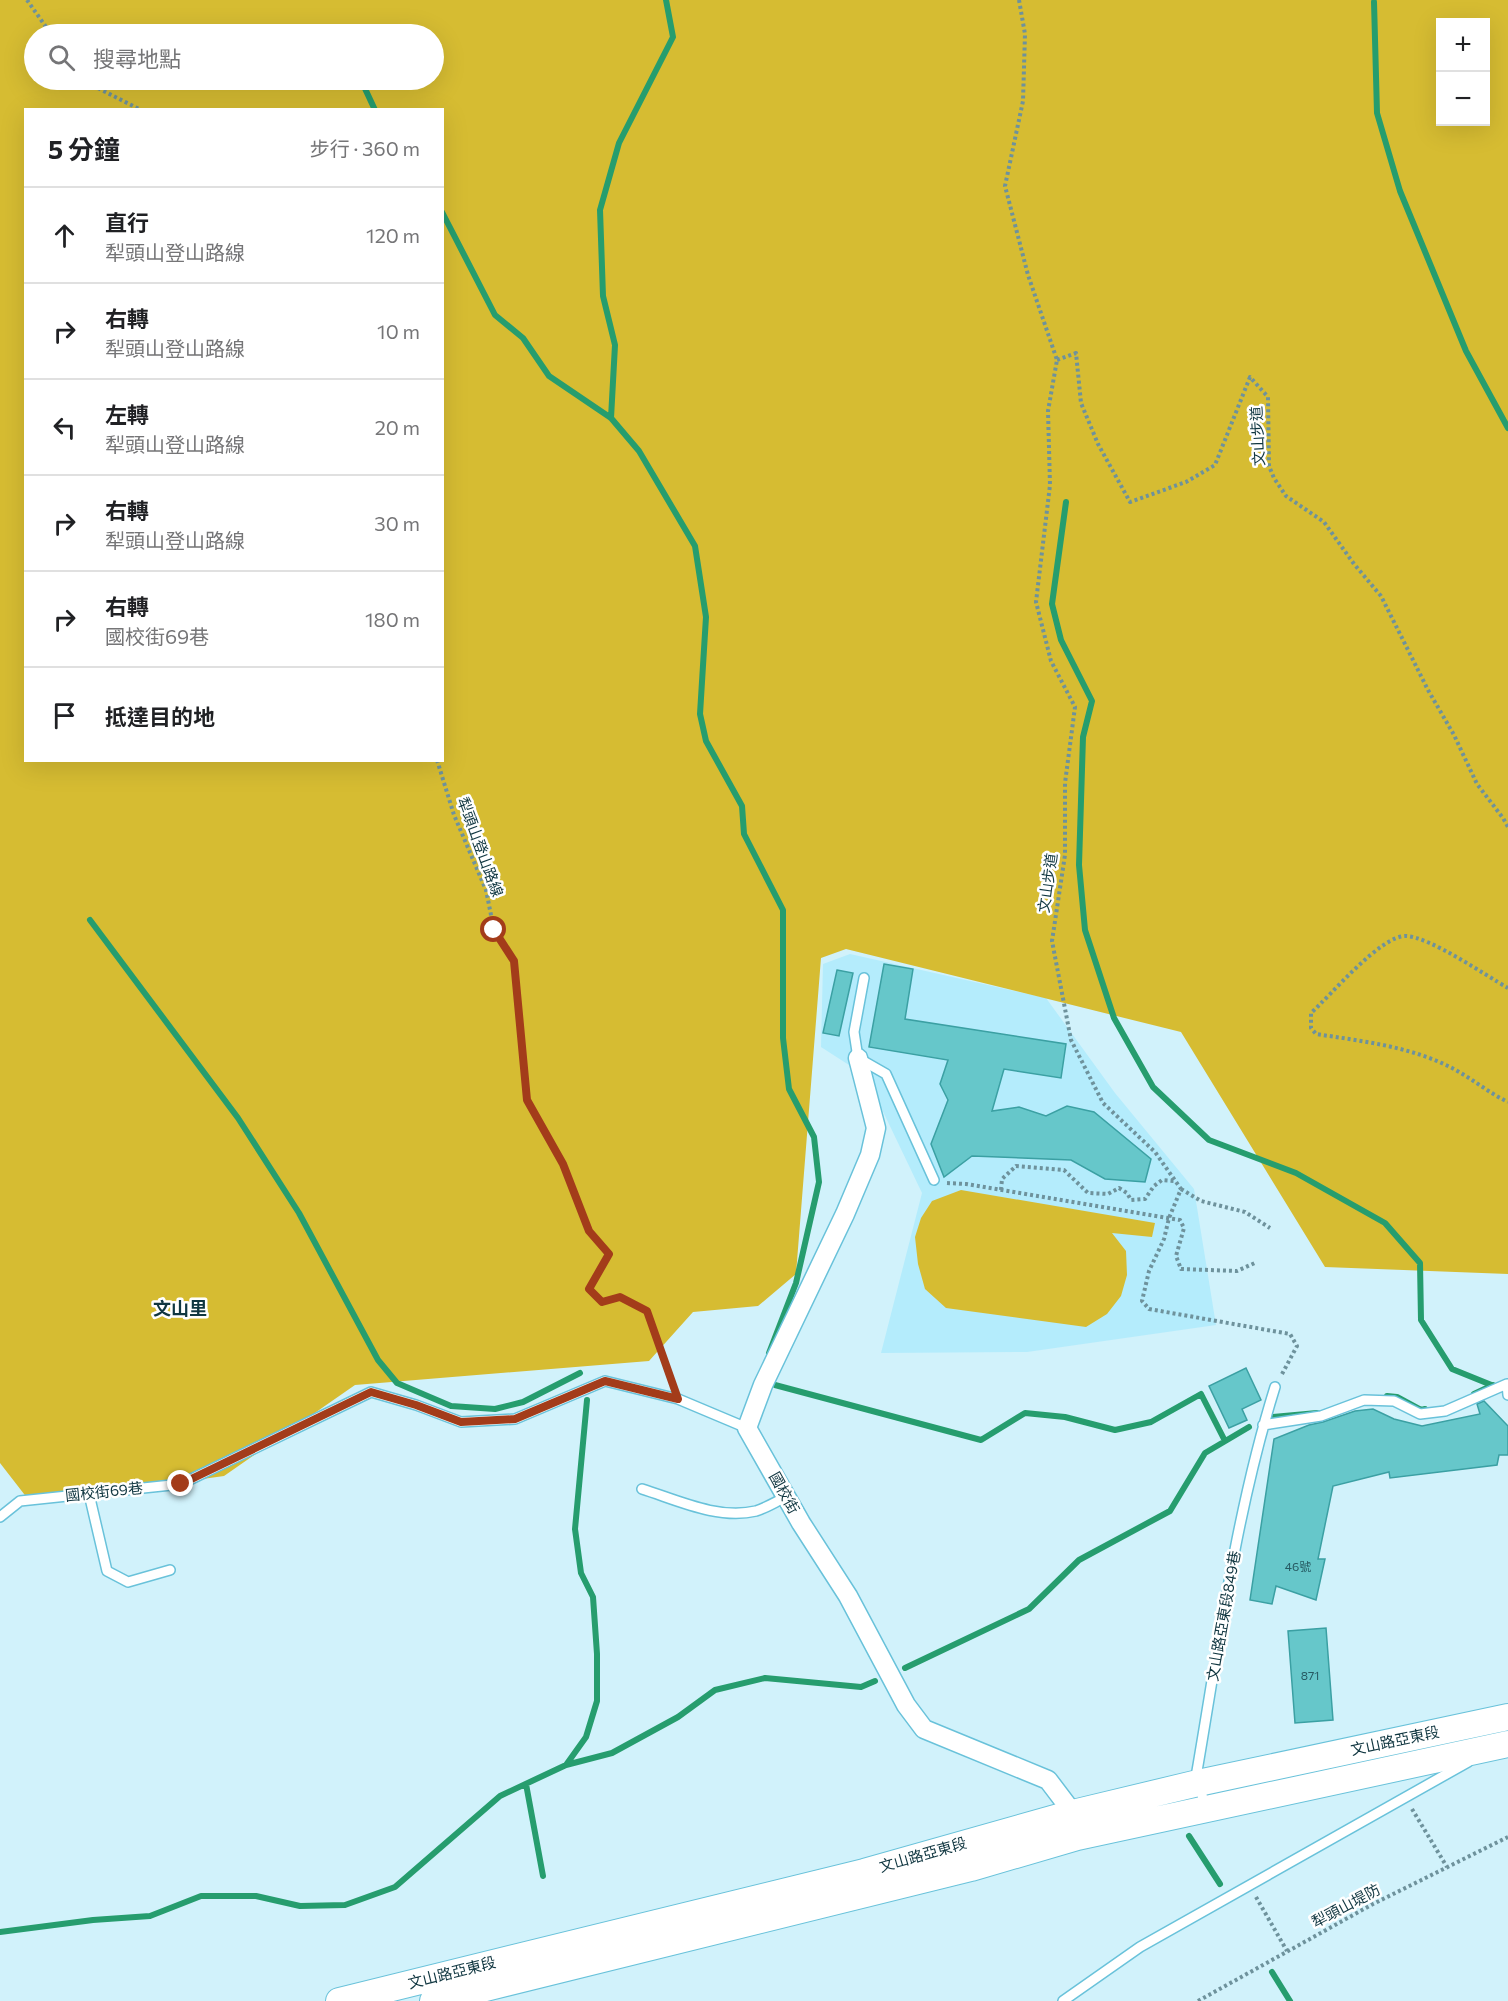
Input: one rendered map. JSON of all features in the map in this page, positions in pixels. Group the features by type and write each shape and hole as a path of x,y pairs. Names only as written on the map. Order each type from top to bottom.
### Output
{"main road":[{"name":"文山路亞東段","path":"339,2001 886,1877 971,1868 1075,1825 1198,1783 1508,1717"},
{"name":"文山路亞東段","path":"433,2001 886,1877 964,1843 1075,1825 1204,1809 1502,1745"}],"street":[{"path":"747,1428 763,1385 845,1214 870,1155 876,1128 858,1058"},
{"name":"國校街","path":"747,1428 786,1497 848,1596 906,1705 924,1730 1048,1780 1075,1825"},
{"path":"964,1843 971,1868"}],"lane":[{"path":"864,978 854,1032 858,1058 886,1074 934,1180"},
{"name":"國校街69巷","path":"0,1517 21,1501 181,1484 371,1392 416,1405 461,1422 515,1419 605,1381 678,1399 747,1428"},
{"path":"1263,1425 1321,1416 1364,1400 1394,1401 1420,1414 1445,1411 1508,1381 1508,1395"},
{"name":"文山路亞東段849巷","path":"1204,1809 1197,1772 1243,1506 1275,1387"},
{"path":"642,1489 715,1512 739,1514 758,1511 786,1497"},
{"path":"89,1494 107,1571 128,1582 170,1570"},
{"path":"1063,2001 1140,1947 1502,1745"}],"path":[{"path":"27,0 44,24"},
{"name":"文山步道","path":"1019,0 1025,34 1023,101 1005,186 1028,275 1057,360 1048,411 1050,485 1036,602 1051,661 1075,707 1065,783 1065,855 1052,941 1071,1040 1102,1103 1155,1152 1181,1190"},
{"path":"102,90 137,108"},
{"name":"文山步道","path":"1057,360 1076,353 1081,403 1098,444 1130,502 1186,482 1215,465 1250,377 1268,397 1269,466 1274,478 1286,496 1324,522 1354,564 1381,596 1428,690 1454,735 1476,784 1508,827"},
{"name":"犁頭山登山路線","path":"438,762 454,815 486,890 494,930 514,961 527,1100 563,1164 589,1231 609,1254 589,1289 602,1302 620,1297 647,1311 678,1399"},
{"path":"1508,988 1451,954 1417,938 1404,936 1387,944 1352,970 1311,1013 1311,1028 1316,1034 1380,1044 1415,1053 1447,1065 1508,1102"},
{"path":"1002,1190 1002,1179 1016,1166 1064,1170 1088,1193 1108,1194 1119,1188 1128,1193 1131,1200 1128,1211"},
{"path":"934,1180 1180,1220 1184,1228 1176,1256 1181,1269 1237,1270 1257,1262"},
{"path":"1131,1200 1145,1199 1154,1186 1162,1180 1175,1181"},
{"path":"1270,1228 1245,1212 1202,1201 1181,1190 1168,1218 1164,1239 1149,1271 1142,1301 1149,1308 1290,1334 1297,1346 1275,1387"},
{"path":"1406,1797 1447,1867"},
{"name":"犁頭山堤防","path":"1198,2001 1373,1904 1508,1837"},
{"path":"1249,1886 1287,1951"}],"shaded area":[{"path":"0,0 1508,0 1508,1274 1325,1267 1181,1032 846,949 821,958 796,1274 758,1306 693,1312 649,1361 355,1385 224,1476 31,1503 0,1463"},
{"path":"850,954 1046,998 1115,1093 1194,1189 1216,1325 1027,1352 881,1353 922,1193 866,1076 821,1047 823,964"},
{"path":"961,1190 1155,1223 1152,1237 1112,1233 1126,1251 1127,1275 1121,1296 1107,1314 1086,1327 946,1308 925,1289 918,1264 915,1237 921,1218 932,1201"}],"building":[{"path":"884,964 913,969 905,1019 1066,1044 1061,1078 1004,1069 992,1111 1019,1107 1046,1116 1067,1106 1094,1112 1151,1159 1145,1182 1105,1179 1071,1160 972,1156 944,1177 931,1144 948,1100 940,1084 948,1060 869,1047"},
{"path":"837,970 853,973 839,1036 823,1033"},
{"path":"1246,1368 1261,1400 1242,1409 1247,1420 1229,1428 1209,1386"},
{"path":"1484,1401 1508,1426 1508,1455 1499,1455 1497,1465 1390,1478 1389,1472 1333,1486 1318,1559 1325,1559 1316,1600 1276,1586 1272,1604 1250,1600 1274,1439 1355,1411 1373,1409 1394,1419 1422,1426 1480,1414 1477,1404"},
{"path":"1326,1628 1333,1720 1295,1723 1288,1631"}],"waterway":[{"path":"611,418 615,345 603,296 600,210 619,143 673,37 666,0"},
{"path":"1374,2 1377,113 1400,191 1466,351 1508,428"},
{"path":"366,90 374,108"},
{"path":"444,216 495,315 523,338 549,376 611,418 639,451 695,546 706,617 700,714 706,741 742,806 744,834 783,910 783,1038 789,1089 814,1137 819,1182 796,1283 769,1353"},
{"path":"1066,502 1052,604 1061,640 1092,701 1083,737 1079,865 1085,930 1114,1018 1153,1087 1209,1140 1296,1173 1385,1223 1420,1263 1421,1320 1452,1369 1494,1386"},
{"path":"90,920 238,1118 299,1213 378,1360 397,1383 451,1406 495,1409 523,1402 580,1373"},
{"path":"775,1385 981,1440 1025,1413 1065,1417 1115,1430 1151,1422 1201,1394 1225,1441"},
{"path":"1474,1394 1493,1385"},
{"path":"1387,1396 1397,1397 1421,1410 1425,1409"},
{"path":"566,1765 586,1737 597,1701 597,1654 593,1597 581,1573 575,1529 587,1400"},
{"path":"1273,1417 1317,1413"},
{"path":"905,1668 1029,1609 1079,1560 1170,1511 1205,1453 1249,1427"},
{"path":"0,1932 93,1920 150,1916 201,1896 256,1896 300,1906 345,1905 395,1887 500,1796 566,1765 612,1753 678,1717 715,1690 765,1678 861,1687 875,1681"},
{"path":"526,1784 543,1876"},
{"path":"1189,1836 1220,1884"},
{"path":"1272,1972 1290,2001"}],"district":[{"name":"文山里","path":"180,1309"}],"route":[{"path":"181,1484 371,1392 416,1405 461,1422 515,1419 605,1381 678,1399 647,1311 620,1297 602,1302 589,1289 609,1254 589,1231 563,1164 527,1100 514,961 494,930"}]}
